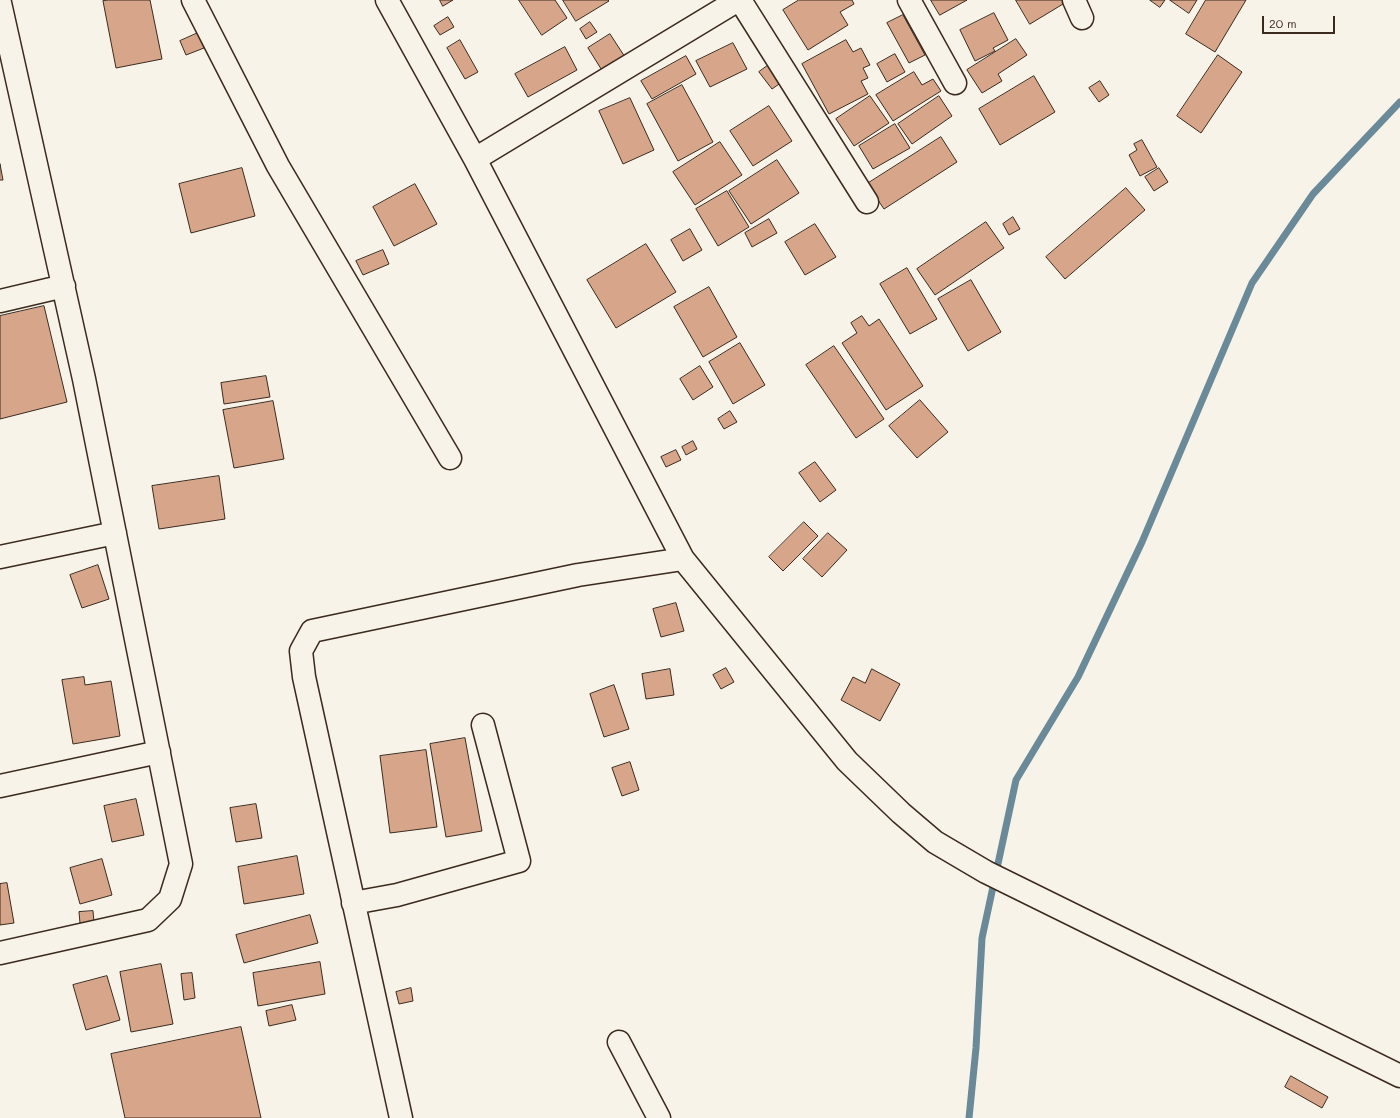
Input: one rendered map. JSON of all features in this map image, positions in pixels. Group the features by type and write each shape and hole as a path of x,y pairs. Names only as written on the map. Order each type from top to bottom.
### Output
{"street":[{"path":"193,0 278,166 450,458"},
{"path":"387,0 474,159 683,559 847,761 901,813 935,842 986,872 1123,941 1400,1076"},
{"path":"474,159 739,0 867,202"},
{"path":"909,0 955,83"},
{"path":"0,3 6,56 64,286 84,378 181,864 170,898 148,920 0,953"},
{"path":"0,301 64,286"},
{"path":"0,557 115,533"},
{"path":"401,1118 304,676 301,651 312,631 578,576 683,559"},
{"path":"353,903 397,895 519,861 483,725"},
{"path":"0,786 159,752"},
{"path":"619,1042 659,1118"}],"building":[{"path":"150,0 162,59 116,68 103,1"},
{"path":"440,0 453,0 443,6"},
{"path":"519,0 555,0 567,18 542,35"},
{"path":"563,0 608,0 609,1 576,21"},
{"path":"799,0 852,0 854,4 840,12 848,25 808,50 783,10"},
{"path":"931,0 967,0 940,15"},
{"path":"1016,0 1067,0 1068,1 1030,24"},
{"path":"1150,0 1165,0 1160,7"},
{"path":"1170,0 1197,0 1189,13"},
{"path":"1206,0 1246,0 1215,52 1186,34"},
{"path":"994,13 1008,40 993,48 995,51 975,61 960,30"},
{"path":"903,15 925,55 909,63 887,23"},
{"path":"448,17 454,27 440,35 434,26"},
{"path":"590,22 597,32 586,39 580,29"},
{"path":"198,33 204,48 186,55 180,41"},
{"path":"610,34 625,57 603,72 588,48"},
{"path":"1016,39 1027,55 998,74 1002,81 982,93 967,70"},
{"path":"460,40 478,72 465,79 447,48"},
{"path":"846,40 853,52 861,48 870,65 863,68 868,78 861,81 868,94 829,114 802,64"},
{"path":"733,43 747,69 710,87 696,61"},
{"path":"565,47 577,70 528,97 515,74"},
{"path":"895,54 905,72 887,82 877,64"},
{"path":"1218,55 1242,72 1201,133 1177,116"},
{"path":"686,56 696,74 652,99 641,81"},
{"path":"770,64 782,82 772,89 759,72"},
{"path":"914,72 922,85 933,79 941,91 893,121 876,95"},
{"path":"1034,76 1055,112 1000,145 979,109"},
{"path":"1100,81 1109,95 1099,102 1089,88"},
{"path":"682,85 713,142 678,161 647,104"},
{"path":"870,96 889,123 854,146 836,119"},
{"path":"939,96 952,116 912,144 898,124"},
{"path":"630,98 654,150 623,164 599,111"},
{"path":"769,106 792,141 753,166 730,131"},
{"path":"895,124 910,148 873,169 859,146"},
{"path":"941,137 957,162 884,209 867,184"},
{"path":"1142,140 1157,167 1140,176 1129,155 1137,150 1134,144"},
{"path":"720,142 742,175 695,205 673,172"},
{"path":"777,160 799,193 751,224 729,191"},
{"path":"0,164 3,180 0,180"},
{"path":"242,168 255,216 191,233 179,184"},
{"path":"1159,168 1168,182 1154,191 1145,177"},
{"path":"415,184 437,224 394,246 373,207"},
{"path":"1126,188 1145,210 1065,279 1046,257"},
{"path":"727,191 749,227 718,246 696,209"},
{"path":"1013,217 1020,229 1009,235 1003,224"},
{"path":"769,219 777,233 752,247 745,233"},
{"path":"986,222 1004,248 935,295 917,269"},
{"path":"815,224 836,257 805,275 785,242"},
{"path":"690,229 702,250 683,261 671,240"},
{"path":"646,244 676,292 616,328 587,280"},
{"path":"383,250 389,264 363,275 356,261"},
{"path":"907,268 937,319 910,334 880,284"},
{"path":"971,280 1001,332 968,351 938,299"},
{"path":"709,287 737,337 703,357 674,307"},
{"path":"44,306 67,402 0,419 0,316"},
{"path":"862,316 869,326 879,319 923,386 886,410 842,343 857,333 851,323"},
{"path":"740,343 765,385 733,404 709,362"},
{"path":"834,346 884,419 856,438 806,365"},
{"path":"700,366 713,387 693,400 680,379"},
{"path":"266,376 270,397 224,404 221,383"},
{"path":"920,400 948,432 917,458 889,426"},
{"path":"273,401 284,459 234,468 223,410"},
{"path":"730,411 737,422 724,429 718,419"},
{"path":"693,441 697,449 686,455 682,447"},
{"path":"676,450 681,460 666,467 661,457"},
{"path":"815,462 836,490 820,502 799,473"},
{"path":"219,476 225,519 159,529 152,486"},
{"path":"804,522 818,536 783,571 769,557"},
{"path":"828,533 847,550 822,577 803,559"},
{"path":"98,565 109,599 82,608 70,575"},
{"path":"676,603 684,631 661,637 653,609"},
{"path":"726,668 734,682 721,689 713,675"},
{"path":"670,669 674,695 646,699 642,674"},
{"path":"872,669 900,684 880,721 841,700 853,677 865,683"},
{"path":"84,677 85,685 111,681 120,736 73,744 62,680"},
{"path":"614,685 629,729 604,737 590,694"},
{"path":"465,738 482,831 446,837 430,744"},
{"path":"426,750 437,827 390,833 380,756"},
{"path":"630,762 639,790 622,796 612,768"},
{"path":"136,799 144,835 112,842 104,806"},
{"path":"256,804 262,838 236,842 230,808"},
{"path":"297,856 304,894 244,904 238,867"},
{"path":"102,859 112,895 80,904 70,868"},
{"path":"7,883 14,923 0,925 0,884"},
{"path":"93,911 94,922 80,923 79,912"},
{"path":"310,915 318,943 244,963 236,935"},
{"path":"320,962 325,994 258,1006 253,973"},
{"path":"161,964 173,1024 131,1032 120,972"},
{"path":"192,973 195,998 184,1000 181,974"},
{"path":"107,976 120,1020 86,1030 73,985"},
{"path":"411,988 413,1001 399,1004 396,992"},
{"path":"292,1005 296,1020 269,1026 266,1011"},
{"path":"241,1027 261,1118 125,1118 111,1054"},
{"path":"1291,1076 1328,1097 1322,1108 1285,1087"}],"waterway":[{"path":"969,1118 976,1048 982,938 1016,780 1078,677 1142,542 1252,283 1313,194 1400,102"}]}
